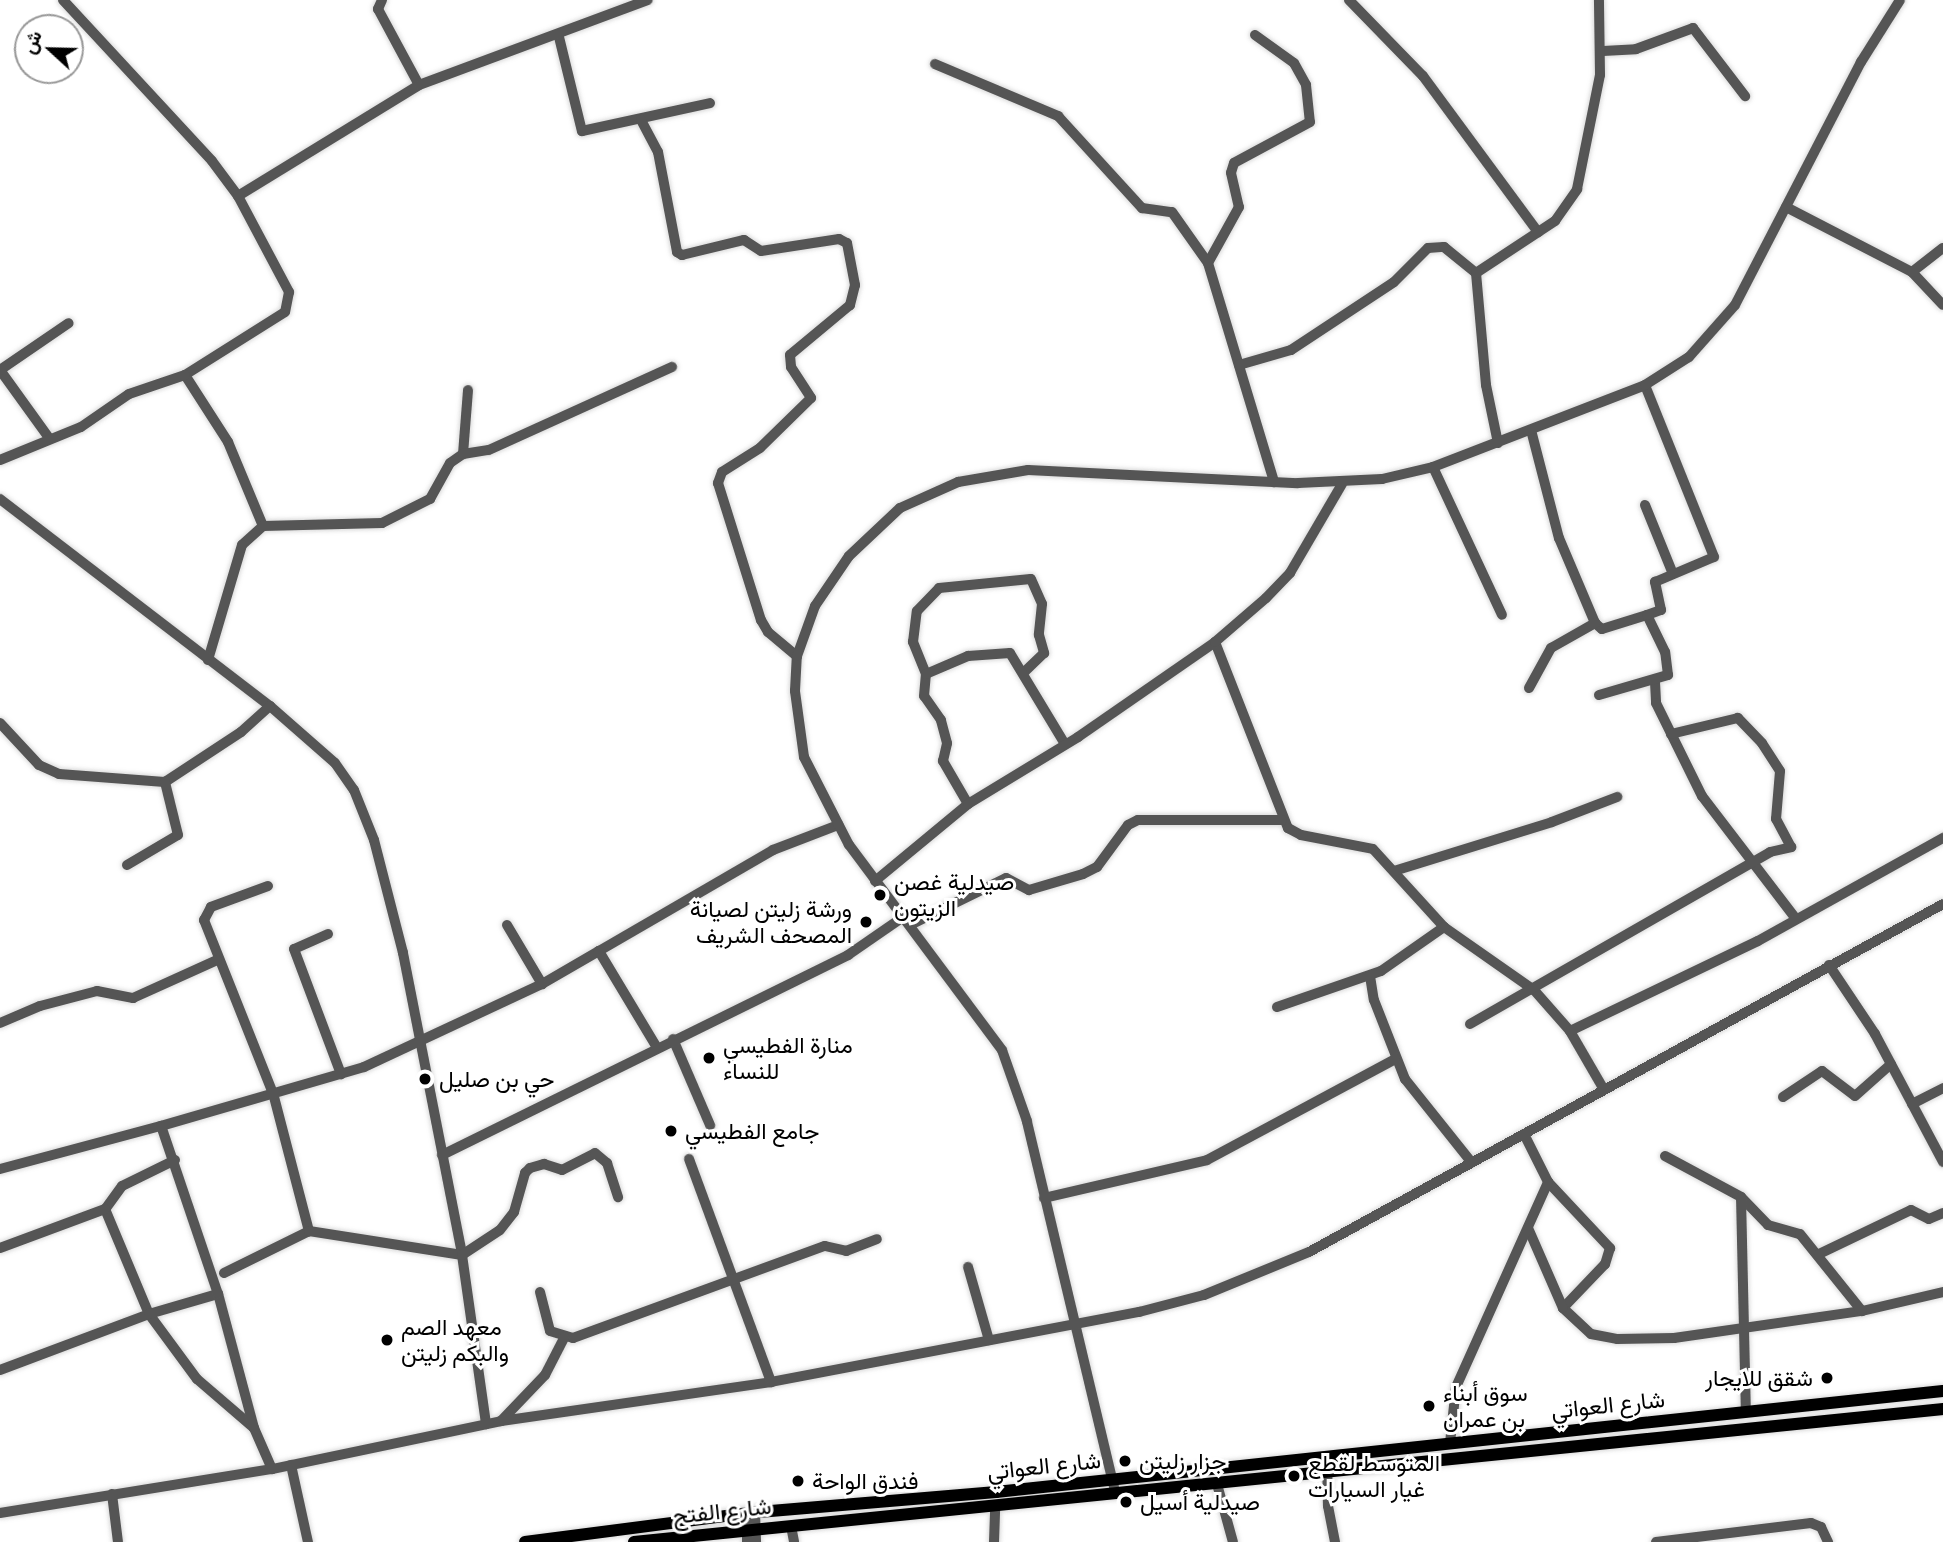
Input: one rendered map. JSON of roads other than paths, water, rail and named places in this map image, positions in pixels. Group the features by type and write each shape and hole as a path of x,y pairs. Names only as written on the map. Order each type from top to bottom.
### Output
{"main road":[{"name":"شارع العواتي","path":"525,1542 751,1512 1112,1479 1943,1391"},
{"path":"1912,1394 1913,1412"},
{"name":"شارع الفتح","path":"634,1542 751,1535 791,1525 995,1507 1943,1409"}],"street":[{"path":"0,460 81,427 129,394 185,375 225,353 285,312 289,303 289,292 238,196 205,152 143,91 63,0"},
{"path":"382,0 378,9 419,85"},
{"path":"238,196 419,85 504,51 559,37 592,18 648,0"},
{"path":"1349,0 1423,76 1538,232"},
{"path":"1476,273 1538,232 1567,208 1577,189 1603,51 1599,0"},
{"path":"1115,1494 1027,1121 1002,1050 875,881 838,825 804,757 795,691 797,656 815,606 849,556 901,508 958,482 1028,470 1342,484 1433,467 1645,385 1689,357 1735,305 1861,62 1900,0"},
{"path":"1603,51 1636,49 1693,28 1745,96"},
{"path":"1208,263 1239,206 1231,173 1234,163 1310,122 1306,85 1294,63 1255,35"},
{"path":"559,37 579,129 588,132 710,103"},
{"path":"935,64 1058,116 1142,208 1172,212 1208,263 1274,482"},
{"path":"641,120 658,152 677,251 682,255 744,240 761,251 839,239 847,243 855,285 850,305 790,355 791,367 811,398 760,448 722,472 718,484 733,521 761,620 768,632 797,656"},
{"path":"1786,207 1912,272 1943,305"},
{"path":"1239,365 1291,350 1394,282 1428,248 1444,247 1476,273 1486,385 1499,443"},
{"path":"1912,272 1943,248"},
{"path":"49,438 0,370 69,323"},
{"path":"208,660 242,545 263,526 382,523 430,499 450,463 463,454 499,446 672,367"},
{"path":"185,375 228,442 263,526"},
{"path":"1531,430 1559,538 1595,623 1602,629 1661,610 1655,582 1711,561 1713,552 1645,385"},
{"path":"463,454 468,390"},
{"path":"1433,467 1502,615"},
{"path":"875,881 968,804 1065,744 1214,642 1290,573 1342,484"},
{"path":"0,499 270,706 335,763 361,804 387,888 420,1044 462,1255 486,1424"},
{"path":"1645,505 1673,574"},
{"path":"968,804 943,761 947,744 940,720 924,696 926,674 914,642 917,611 939,588 1031,579 1042,604 1039,635 1044,653 1024,672"},
{"path":"1599,695 1655,682 1668,675 1669,667 1647,615"},
{"path":"1529,688 1550,648 1595,623"},
{"path":"1214,642 1282,820 1301,835 1364,844 1394,871 1444,927 1534,990 1570,1031 1603,1088"},
{"path":"926,674 968,656 999,651 1010,653 1024,672 1065,744"},
{"path":"1655,682 1656,703 1709,807 1740,850 1757,863 1796,919"},
{"path":"0,723 39,765 59,774 165,782 241,732 270,706"},
{"path":"1470,1024 1757,863 1770,852 1791,847 1776,819 1780,771 1762,743 1738,718 1671,734"},
{"path":"127,864 177,837 165,782"},
{"path":"1394,871 1552,822 1617,797"},
{"path":"442,1155 656,1046 848,955 907,921 1006,878 1029,890 1083,874 1097,867 1128,825 1138,820 1282,820"},
{"path":"0,1169 341,1074 420,1044 542,984 773,850 838,825"},
{"path":"1570,1031 1796,919 1943,838"},
{"path":"268,886 207,912 205,925 273,1093 309,1231"},
{"path":"0,1513 272,1469 501,1421 771,1382 1139,1312 1258,1275 1472,1163 1603,1088 1943,904"},
{"path":"508,925 542,984"},
{"path":"1277,1007 1370,976 1444,927"},
{"path":"328,934 294,949 341,1074"},
{"path":"599,951 656,1046"},
{"path":"0,1023 40,1006 96,992 133,998 217,960"},
{"path":"1829,965 1891,1064 1943,1163"},
{"path":"1370,976 1376,1007 1393,1039 1395,1059 1413,1091 1472,1163"},
{"path":"673,1039 710,1125"},
{"path":"1044,1198 1207,1160 1395,1059"},
{"path":"1783,1097 1822,1071 1855,1096 1891,1064"},
{"path":"1912,1104 1943,1088"},
{"path":"161,1126 175,1160 218,1294 254,1428 272,1469"},
{"path":"1524,1134 1548,1182 1610,1248 1605,1264 1563,1308"},
{"path":"224,1273 309,1231 462,1255 500,1230 514,1212 525,1172 537,1165 562,1170 599,1154 607,1163 618,1197"},
{"path":"1665,1156 1741,1197 1762,1221 1792,1229 1819,1254 1862,1311"},
{"path":"689,1159 735,1278 771,1382"},
{"path":"0,1248 105,1209 122,1186 175,1160"},
{"path":"1450,1443 1456,1387 1548,1182"},
{"path":"1741,1197 1747,1327 1746,1411"},
{"path":"105,1209 149,1314 197,1379 254,1428"},
{"path":"1819,1254 1911,1210 1929,1219 1943,1213"},
{"path":"1528,1228 1563,1308 1580,1328 1616,1339 1674,1338 1862,1311 1943,1292"},
{"path":"501,1421 545,1375 564,1338 825,1246 846,1251 877,1239"},
{"path":"968,1267 989,1340"},
{"path":"540,1292 546,1324 564,1338"},
{"path":"0,1370 149,1314 218,1294"},
{"path":"1327,1456 1328,1506 1335,1542"},
{"path":"291,1465 308,1542"},
{"path":"1217,1483 1233,1542"},
{"path":"112,1494 118,1542"},
{"path":"994,1542 995,1507"},
{"path":"751,1512 751,1535"},
{"path":"1656,1542 1811,1523 1821,1527 1828,1542"},
{"path":"791,1525 794,1542"}],"place":[{"name":"صيدلية غصن الزيتون","path":"880,895"},
{"name":"ورشة زليتن لصيانة المصحف الشريف","path":"866,922"},
{"name":"منارة الفطيسي للنساء","path":"709,1058"},
{"name":"حي بن صليل","path":"425,1079"},
{"name":"جامع الفطيسي","path":"671,1131"},
{"name":"معهد الصم والبكم زليتن","path":"387,1340"},
{"name":"شقق للايجار","path":"1827,1378"},
{"name":"سوق أبناء بن عمران","path":"1429,1406"},
{"name":"جزار زليتن","path":"1125,1461"},
{"name":"المتوسط لقطع غيار السيارات","path":"1294,1476"},
{"name":"فندق الواحة","path":"798,1481"},
{"name":"صيدلية أسيل","path":"1126,1502"}]}
